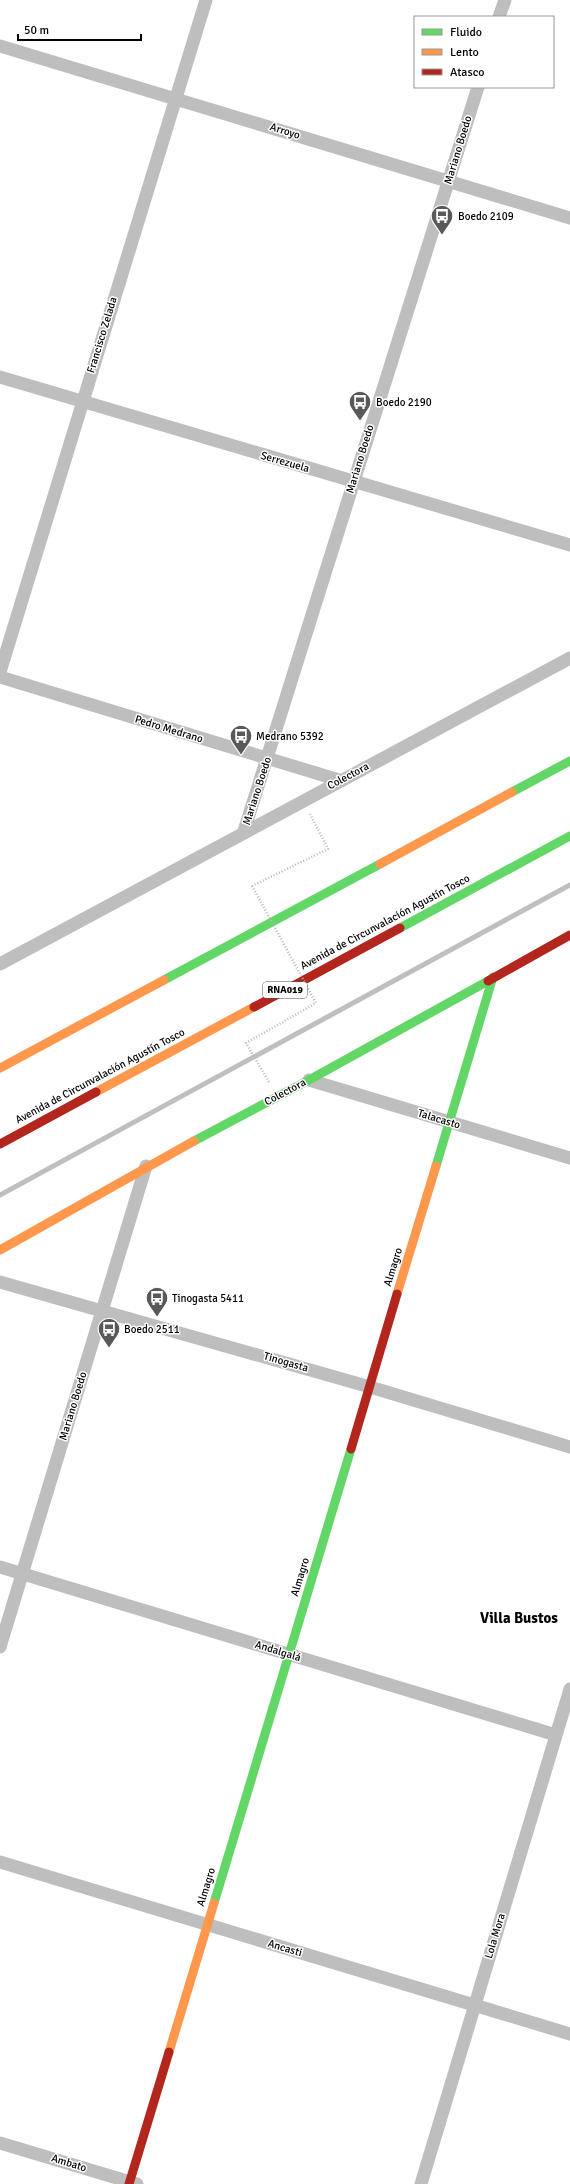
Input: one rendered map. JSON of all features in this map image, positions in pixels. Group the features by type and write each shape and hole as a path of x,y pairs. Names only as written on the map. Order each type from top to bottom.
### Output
{"main road":[{"path":"0,1068 570,761"},
{"name":"Avenida de Circunvalación Agustín Tosco","path":"0,1144 570,836"},
{"name":"Colectora","path":"0,1250 146,1166 308,1080 570,935"},
{"name":"Almagro","path":"132,2183 289,1654 493,977"}],"street":[{"name":"Francisco Zelada","path":"0,672 81,402 206,0"},
{"path":"499,16 505,0"},
{"name":"Arroyo","path":"0,46 449,180 570,218"},
{"name":"Mariano Boedo","path":"244,831 478,88"},
{"name":"Serrezuela","path":"0,377 570,545"},
{"name":"Colectora","path":"0,964 339,780 570,658"},
{"name":"Pedro Medrano","path":"0,677 339,780"},
{"name":"Talacasto","path":"308,1080 570,1158"},
{"name":"Mariano Boedo","path":"0,1647 146,1166"},
{"name":"Tinogasta","path":"0,1282 370,1387 570,1447"},
{"name":"Andalgalá","path":"0,1567 556,1735"},
{"name":"Lola Mora","path":"421,2184 570,1689"},
{"name":"Ancasti","path":"0,1862 570,2034"},
{"name":"Ambato","path":"0,2143 132,2183"}],"path":[{"path":"263,1086 270,1083 246,1043 316,1003 252,886 328,849 311,814 305,817"}],"waterway":[{"path":"0,1195 570,885"}],"traffic: fast":[{"path":"512,792 570,761"},
{"path":"400,928 570,836"},
{"path":"164,980 380,864"},
{"path":"436,1166 493,977"},
{"path":"194,1141 309,1080 488,981"},
{"path":"214,1903 351,1449"}],"traffic: slow":[{"path":"380,864 512,792"},
{"path":"0,1068 164,980"},
{"path":"96,1092 254,1007"},
{"path":"0,1250 194,1141"},
{"path":"397,1294 436,1166"},
{"path":"169,2052 214,1903"}],"traffic: jam":[{"path":"254,1007 400,928"},
{"path":"488,981 570,935"},
{"path":"0,1144 96,1092"},
{"path":"351,1449 397,1294"},
{"path":"129,2184 169,2052"}],"place":[{"name":"Boedo 2109","path":"442,236"},
{"name":"Boedo 2190","path":"360,422"},
{"name":"Medrano 5392","path":"241,756"},
{"name":"Tinogasta 5411","path":"157,1318"},
{"name":"Boedo 2511","path":"109,1348"}],"district":[{"name":"Villa Bustos","path":"519,1618"}]}
